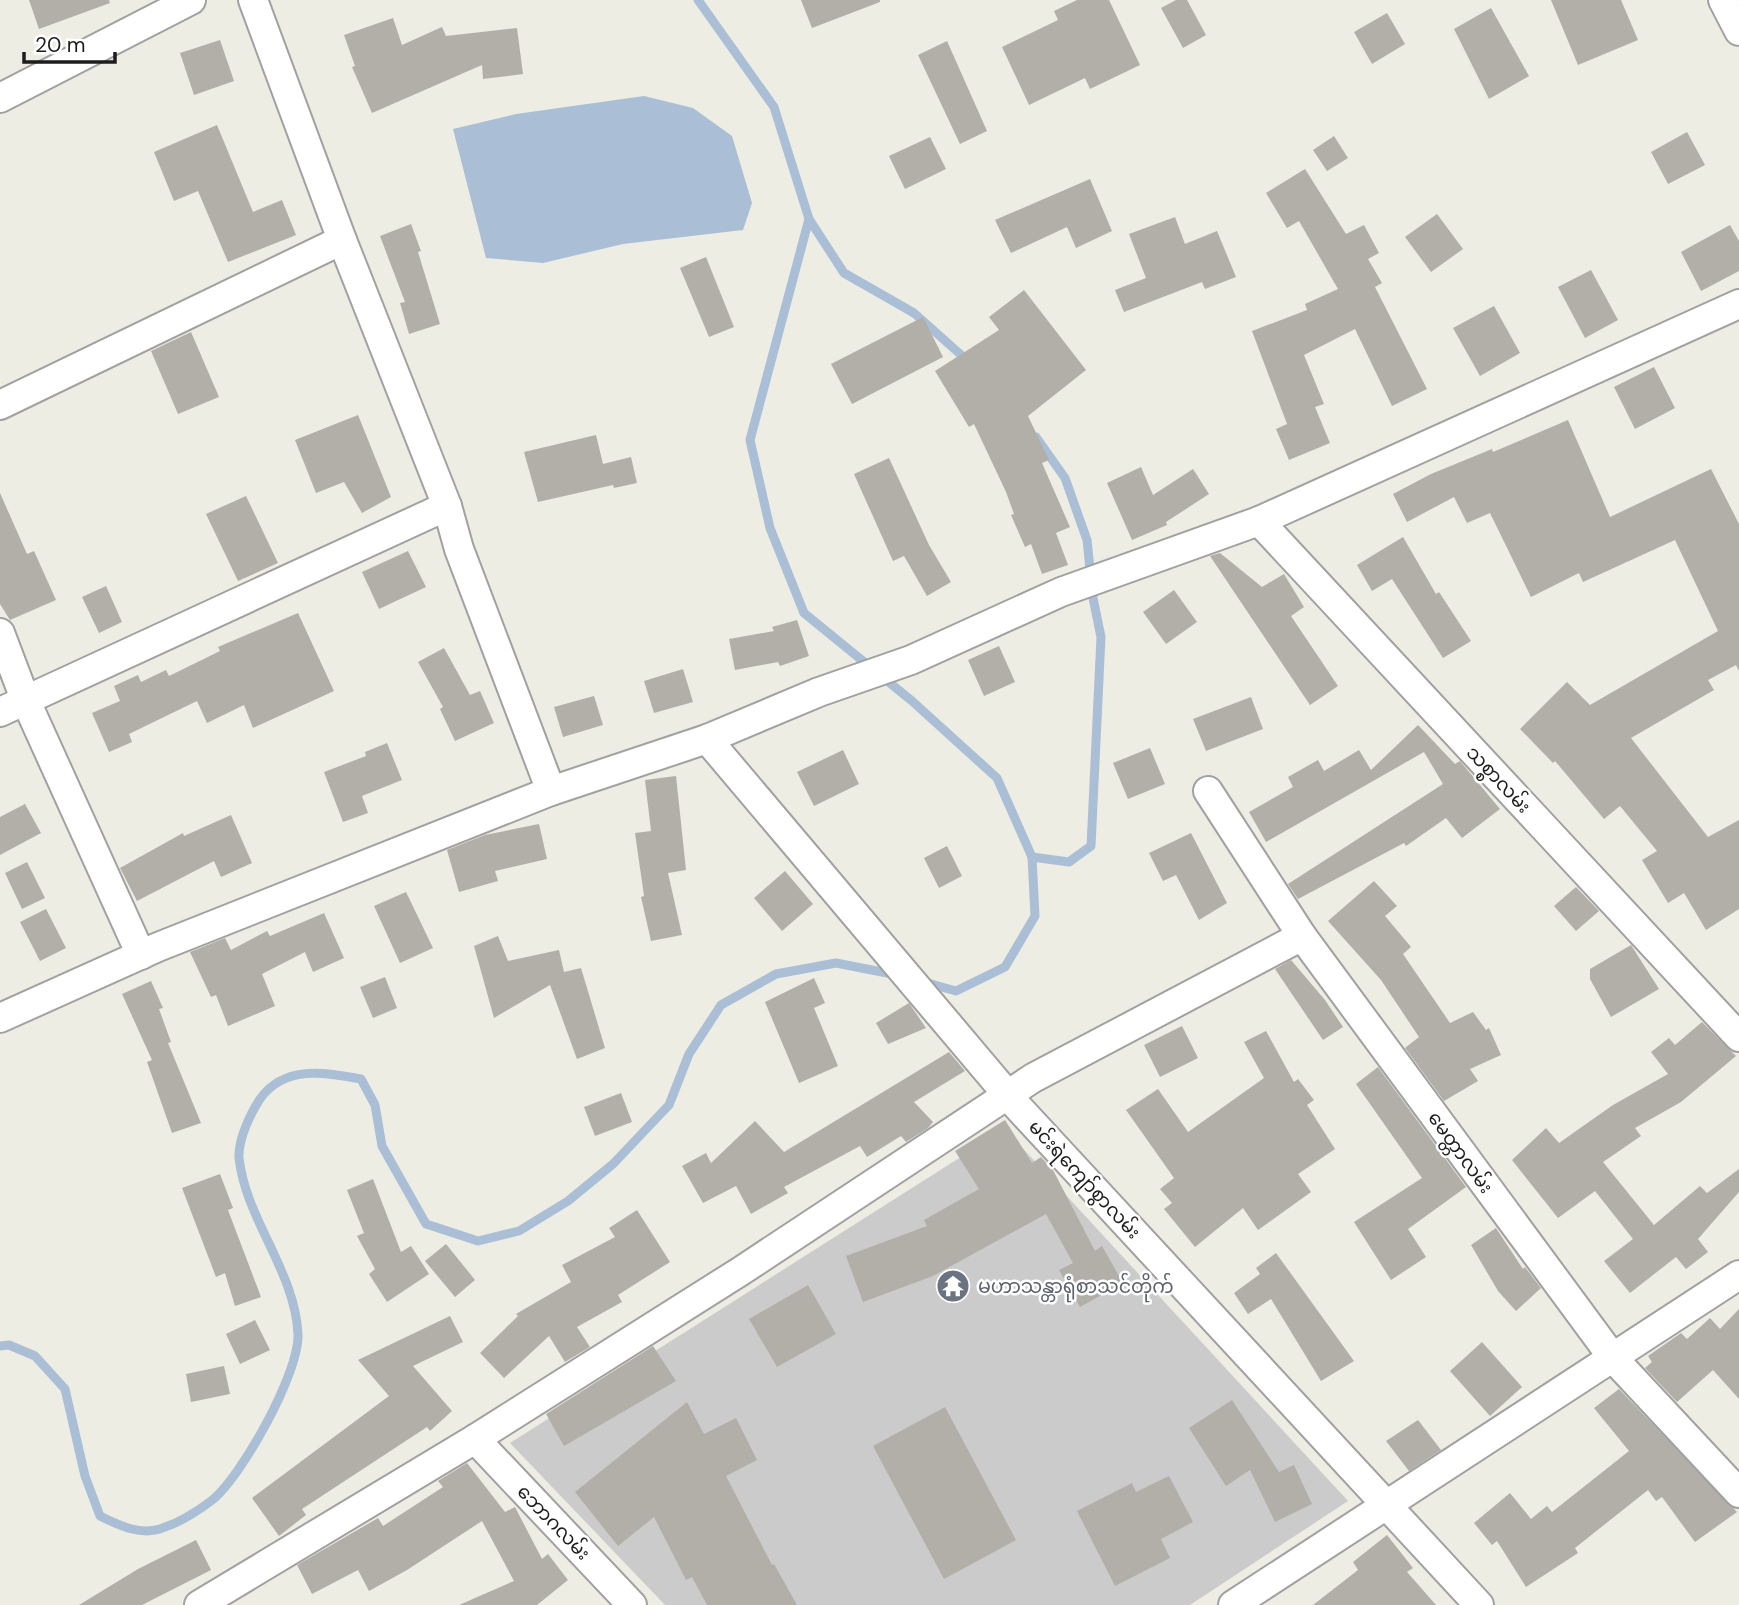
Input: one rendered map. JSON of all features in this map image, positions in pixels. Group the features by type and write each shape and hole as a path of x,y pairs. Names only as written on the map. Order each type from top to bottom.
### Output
{"street":[{"path":"0,98 191,0"},
{"path":"253,0 342,240 447,506 459,549 551,792"},
{"path":"1723,0 1739,31"},
{"path":"0,405 342,240"},
{"path":"0,1017 141,955 551,792 708,739 819,692 911,660 1061,592 1259,521 1739,304"},
{"path":"0,712 447,506"},
{"name":"သစ္စာလမ်း","path":"1259,521 1739,1037"},
{"path":"0,634 25,699 141,955"},
{"name":"မင်းရဲကျော်စွာလမ်း","path":"708,739 1008,1096 1479,1605"},
{"name":"မေတ္တာလမ်း","path":"1208,791 1302,936 1614,1357 1739,1493"},
{"path":"200,1605 475,1439 1008,1096 1102,1039 1302,936"},
{"path":"1233,1605 1739,1275"},
{"name":"ဘောဂလမ်း","path":"475,1439 625,1603"}],"shaded area":[{"name":"မဟာသန္တာရုံစာသင်တိုက်","path":"1005,1129 1348,1501 1190,1605 665,1605 510,1443"}],"water":[{"path":"644,96 693,108 732,136 752,203 743,230 623,244 543,263 486,258 453,129 516,114"}],"building":[{"path":"29,0 109,0 110,3 39,29"},
{"path":"801,0 880,0 880,2 812,28"},
{"path":"1077,0 1109,0 1140,65 1090,89 1085,78 1029,105 1002,47 1058,20 1054,11"},
{"path":"1176,0 1187,0 1206,35 1183,48 1161,8"},
{"path":"1551,0 1621,0 1638,40 1578,65"},
{"path":"1491,8 1529,76 1489,99 1454,29"},
{"path":"1387,13 1405,44 1372,64 1354,32"},
{"path":"393,18 402,45 442,27 446,36 517,28 523,74 483,79 482,65 372,113 352,67 355,66 344,35"},
{"path":"220,40 234,81 194,95 180,53"},
{"path":"947,41 987,131 960,144 918,55"},
{"path":"217,125 253,212 282,200 296,235 228,262 198,191 174,201 154,152"},
{"path":"1687,132 1705,165 1668,184 1651,152"},
{"path":"1334,136 1348,158 1327,171 1313,150"},
{"path":"930,137 946,169 905,189 889,156"},
{"path":"1305,169 1346,234 1364,225 1379,253 1368,259 1382,283 1375,287 1427,389 1392,406 1355,329 1304,355 1324,404 1315,407 1330,443 1289,460 1276,429 1287,424 1252,331 1307,310 1305,304 1338,289 1299,221 1287,228 1266,193"},
{"path":"1090,179 1112,231 1076,248 1067,227 1011,253 995,220"},
{"path":"1437,214 1463,249 1431,272 1405,237"},
{"path":"1175,217 1185,244 1217,231 1236,277 1205,289 1202,282 1124,312 1115,290 1146,278 1129,234"},
{"path":"411,224 440,324 409,334 400,303 405,302 380,236"},
{"path":"1730,225 1739,241 1739,271 1701,291 1681,252"},
{"path":"706,257 734,327 709,337 680,268"},
{"path":"1591,270 1618,320 1585,338 1558,287"},
{"path":"1024,290 1086,370 1028,416 1049,460 1042,463 1070,527 1056,533 1068,565 1042,574 1031,544 1025,547 1011,515 1014,514 1006,492 974,424 969,427 935,371 999,330 989,317"},
{"path":"1494,306 1520,353 1480,376 1453,328"},
{"path":"923,317 943,357 852,404 831,364"},
{"path":"191,332 219,397 178,414 151,351"},
{"path":"1654,367 1675,408 1635,429 1614,387"},
{"path":"358,415 391,497 362,513 344,482 316,493 295,440"},
{"path":"1568,420 1610,517 1711,469 1739,524 1739,671 1736,665 1708,680 1714,690 1631,738 1708,837 1739,820 1739,909 1706,930 1684,893 1668,903 1642,860 1657,851 1620,806 1604,819 1555,761 1553,763 1520,729 1567,682 1590,705 1718,631 1675,540 1583,582 1579,573 1531,597 1490,513 1467,523 1454,497 1407,522 1393,494 1431,474 1492,449 1493,452"},
{"path":"596,435 603,464 631,457 637,483 614,488 613,485 538,502 524,452"},
{"path":"889,458 929,545 951,582 927,596 904,556 893,561 854,474"},
{"path":"1141,467 1153,495 1193,469 1209,494 1166,522 1167,525 1132,540 1107,483"},
{"path":"0,493 27,554 34,551 56,600 10,620 0,604"},
{"path":"246,496 278,563 238,581 206,514"},
{"path":"1403,537 1436,594 1439,592 1471,641 1443,658 1392,579 1372,591 1357,565"},
{"path":"408,551 426,587 379,609 362,572"},
{"path":"1220,553 1262,587 1284,574 1304,607 1291,616 1338,686 1310,705 1210,556"},
{"path":"106,586 122,622 99,633 82,597"},
{"path":"1174,590 1197,622 1166,644 1143,612"},
{"path":"298,613 334,691 253,728 244,705 207,723 197,701 129,734 132,742 109,752 92,713 120,701 114,686 138,675 141,682 166,670 169,676 220,651 218,647"},
{"path":"797,620 809,656 780,666 778,662 735,670 729,639 774,631 772,627"},
{"path":"999,646 1015,682 984,696 968,660"},
{"path":"444,648 470,695 480,691 494,723 455,741 440,709 443,707 418,662"},
{"path":"683,669 693,702 654,713 644,681"},
{"path":"594,696 603,725 563,737 554,707"},
{"path":"1251,697 1263,729 1206,751 1193,719"},
{"path":"1418,725 1455,764 1460,761 1500,809 1462,838 1446,818 1406,846 1404,843 1298,899 1288,884 1443,784 1424,752 1266,842 1249,812 1293,787 1288,777 1318,760 1324,771 1359,750 1371,770"},
{"path":"387,743 402,780 362,796 368,813 343,822 324,772 366,756 365,752"},
{"path":"1150,748 1165,784 1128,799 1113,763"},
{"path":"843,750 859,784 814,806 797,772"},
{"path":"676,776 686,870 668,873 682,935 651,941 641,897 644,896 635,833 651,831 645,780"},
{"path":"25,804 41,833 0,855 0,817"},
{"path":"231,815 252,863 221,877 214,861 137,901 120,868 183,833 184,836"},
{"path":"539,824 547,859 495,871 498,881 459,892 447,850 485,835"},
{"path":"1191,833 1227,903 1199,920 1176,875 1163,881 1149,853"},
{"path":"947,846 962,876 939,888 924,858"},
{"path":"27,862 45,898 22,909 5,873"},
{"path":"785,871 813,904 782,931 754,898"},
{"path":"1374,881 1397,906 1385,916 1411,947 1403,954 1450,1023 1473,1012 1486,1030 1489,1028 1501,1055 1470,1069 1478,1081 1444,1101 1405,1048 1419,1037 1381,980 1328,921"},
{"path":"1576,887 1599,911 1576,931 1554,906"},
{"path":"406,892 433,948 400,963 374,906"},
{"path":"46,909 66,948 40,961 20,922"},
{"path":"324,913 344,958 313,972 305,952 262,974 275,1006 228,1026 216,995 211,997 190,952 225,938 231,950 267,931 270,936"},
{"path":"498,936 508,961 559,950 564,972 581,968 605,1048 577,1059 550,985 494,1018 474,946"},
{"path":"1631,945 1659,989 1611,1017 1590,979 1590,969"},
{"path":"1291,960 1325,1000 1343,1027 1323,1040 1275,969"},
{"path":"385,977 397,1008 373,1018 360,987"},
{"path":"814,978 825,1003 814,1008 838,1066 799,1083 765,1002"},
{"path":"151,981 163,1008 159,1009 171,1042 168,1043 201,1123 172,1133 147,1062 152,1060 122,994"},
{"path":"909,1003 926,1028 888,1044 876,1023"},
{"path":"1702,1022 1736,1056 1681,1102 1635,1128 1641,1136 1603,1162 1654,1225 1700,1186 1707,1193 1739,1169 1739,1192 1698,1239 1708,1252 1686,1269 1676,1257 1630,1293 1604,1261 1633,1239 1595,1191 1558,1218 1512,1160 1546,1128 1559,1143 1613,1105 1668,1074 1651,1052 1669,1038 1675,1045"},
{"path":"1182,1026 1198,1058 1160,1077 1144,1045"},
{"path":"1266,1031 1294,1082 1298,1079 1314,1100 1307,1105 1335,1149 1298,1174 1311,1192 1258,1230 1243,1208 1195,1247 1164,1209 1172,1203 1160,1189 1174,1178 1126,1110 1158,1089 1188,1132 1264,1078 1244,1042"},
{"path":"949,1052 965,1071 914,1102 933,1122 928,1128 906,1142 901,1136 867,1157 860,1146 784,1187 788,1193 751,1214 736,1186 703,1203 682,1166 706,1153 711,1163 755,1121 784,1152"},
{"path":"1378,1067 1466,1187 1408,1229 1426,1257 1391,1280 1354,1222 1422,1178 1356,1084"},
{"path":"621,1093 632,1122 595,1136 584,1107"},
{"path":"1005,1120 1032,1163 1041,1157 1053,1170 1095,1251 1102,1246 1123,1283 1080,1307 1059,1270 1073,1263 1046,1214 933,1276 863,1302 846,1256 927,1226 924,1220 979,1189 955,1151"},
{"path":"220,1174 233,1208 228,1210 261,1297 235,1306 225,1273 216,1277 182,1188"},
{"path":"373,1179 401,1252 411,1246 429,1274 387,1302 369,1274 375,1269 357,1236 364,1233 347,1190"},
{"path":"637,1210 670,1262 618,1295 622,1302 577,1327 590,1347 565,1362 549,1336 504,1378 480,1353 518,1316 516,1314 571,1282 562,1265 615,1237 609,1228"},
{"path":"1496,1228 1523,1269 1525,1267 1541,1288 1516,1311 1498,1291 1471,1245"},
{"path":"446,1244 475,1280 455,1297 425,1261"},
{"path":"1276,1253 1354,1361 1321,1381 1271,1299 1248,1314 1234,1293 1260,1274 1256,1268"},
{"path":"808,1285 836,1334 777,1367 749,1319"},
{"path":"1739,1309 1739,1399 1713,1370 1677,1402 1645,1368 1652,1362 1648,1356 1681,1333 1687,1339 1710,1318 1720,1329"},
{"path":"450,1316 463,1342 413,1366 452,1411 430,1431 427,1427 302,1509 306,1515 279,1536 252,1498 389,1396 358,1360"},
{"path":"255,1320 270,1350 240,1364 226,1334"},
{"path":"1482,1342 1522,1387 1490,1416 1450,1371"},
{"path":"653,1346 676,1381 564,1446 546,1414"},
{"path":"224,1366 230,1394 191,1402 186,1374"},
{"path":"1619,1389 1737,1512 1695,1542 1662,1497 1656,1501 1648,1490 1575,1548 1578,1553 1526,1587 1497,1541 1492,1545 1474,1523 1510,1493 1531,1519 1547,1506 1552,1512 1629,1451 1594,1408"},
{"path":"1232,1400 1279,1472 1294,1465 1312,1504 1275,1522 1250,1470 1226,1486 1189,1428"},
{"path":"687,1402 704,1434 736,1418 757,1460 726,1476 772,1565 774,1564 797,1605 707,1605 692,1577 686,1580 654,1517 618,1546 575,1492"},
{"path":"945,1407 1016,1540 944,1579 873,1446"},
{"path":"1418,1420 1441,1450 1409,1471 1386,1441"},
{"path":"467,1463 505,1512 515,1507 542,1559 548,1554 568,1580 537,1605 459,1605 514,1581 482,1521 407,1570 369,1591 358,1570 312,1594 297,1565 378,1518 383,1526 443,1487 438,1481"},
{"path":"1169,1476 1193,1522 1161,1539 1170,1558 1115,1586 1077,1511 1132,1483 1136,1492"},
{"path":"1387,1535 1413,1568 1407,1572 1436,1605 1313,1605 1358,1570 1353,1562"},
{"path":"196,1540 211,1570 142,1605 79,1605 138,1569"}],"waterway":[{"path":"698,0 774,107 809,219 750,440 770,528 804,613 912,701 997,778 1032,857 1035,916 1005,967 956,991 924,982"},
{"path":"809,219 844,273 914,313 969,362"},
{"path":"1032,857 1069,862 1091,846 1101,637 1093,598 1087,540 1065,478 1036,437"},
{"path":"0,1346 9,1345 35,1356 65,1389 85,1476 100,1516 140,1531 157,1530 171,1525 211,1501 238,1471 279,1397 296,1351 298,1334 295,1311 280,1267 251,1203 239,1158 240,1143 249,1120 260,1099 270,1088 293,1076 306,1074 333,1074 361,1079 375,1105 382,1146 426,1224 478,1241 519,1231 568,1201 613,1164 669,1105 689,1054 721,1005 776,974 836,963 897,975"}],"place":[{"name":"မဟာသန္တာရုံစာသင်တိုက်","path":"953,1286"}]}
